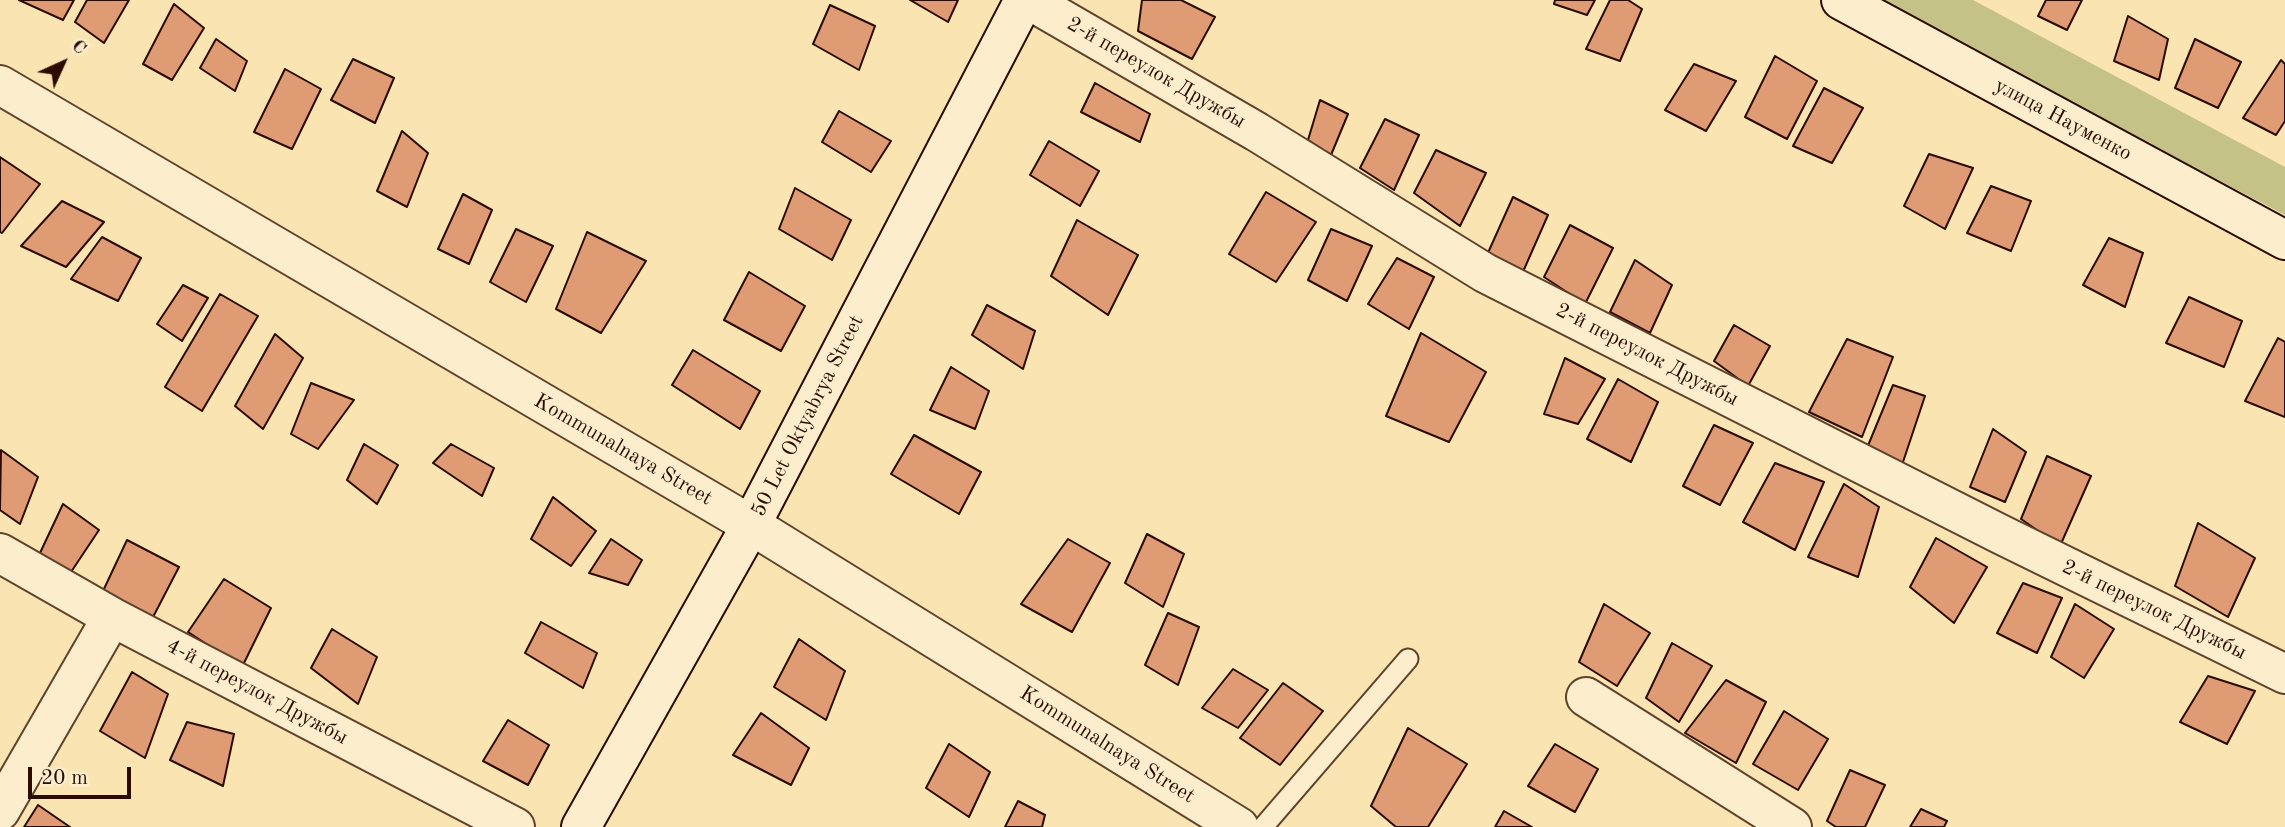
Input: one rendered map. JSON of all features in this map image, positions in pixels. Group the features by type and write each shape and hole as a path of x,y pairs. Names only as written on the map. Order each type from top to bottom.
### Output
{"street":[{"name":"50 Let Oktyabrya Street","path":"581,827 751,525 1024,0"},
{"name":"2-й переулок Дружбы","path":"1030,0 1257,132 1485,273 2000,534 2285,674"},
{"name":"улица Науменко","path":"1841,0 2285,240"},
{"name":"Kommunalnaya Street","path":"0,85 751,525 1239,827"},
{"name":"4-й переулок Дружбы","path":"0,553 112,617 516,827"},
{"path":"0,811 112,617"},
{"path":"1586,697 1792,827"}],"lane":[{"path":"1263,827 1408,659"}],"shaded area":[{"path":"1874,0 1973,0 2285,167 2285,215"}],"building":[{"path":"19,0 74,0 63,20"},
{"path":"87,0 129,0 104,43 75,22"},
{"path":"910,0 958,0 948,22"},
{"path":"1142,0 1181,0 1215,17 1192,59 1138,31"},
{"path":"1555,0 1595,0 1587,15 1554,4"},
{"path":"1610,0 1628,0 1642,9 1620,61 1586,49"},
{"path":"2046,0 2082,0 2067,30 2038,16"},
{"path":"174,4 204,28 172,80 143,64"},
{"path":"830,5 875,26 859,70 813,44"},
{"path":"2128,16 2168,39 2159,80 2114,61"},
{"path":"216,39 247,61 235,91 200,68"},
{"path":"2195,39 2241,62 2218,108 2175,88"},
{"path":"1775,56 1817,81 1787,139 1745,117"},
{"path":"353,59 394,78 375,123 331,100"},
{"path":"2281,60 2285,64 2285,121 2276,135 2243,118"},
{"path":"1694,64 1736,81 1706,131 1665,110"},
{"path":"285,69 321,89 292,149 254,132"},
{"path":"1095,83 1150,114 1140,142 1081,112"},
{"path":"1824,88 1863,108 1832,163 1793,146"},
{"path":"1320,100 1348,114 1331,155 1308,140"},
{"path":"839,111 891,141 871,172 822,142"},
{"path":"1385,119 1419,135 1394,190 1360,168"},
{"path":"402,131 428,153 407,207 377,191"},
{"path":"1049,141 1099,171 1080,206 1030,175"},
{"path":"1436,150 1486,173 1460,226 1414,193"},
{"path":"1929,154 1973,168 1945,229 1904,206"},
{"path":"0,157 40,184 2,233 0,232"},
{"path":"1991,186 2031,201 2011,251 1967,233"},
{"path":"795,188 851,220 832,260 779,229"},
{"path":"1266,192 1316,222 1276,282 1229,254"},
{"path":"463,194 492,210 469,264 438,249"},
{"path":"1513,197 1548,215 1522,274 1487,255"},
{"path":"62,201 104,222 66,267 21,246"},
{"path":"1077,220 1138,255 1108,315 1051,276"},
{"path":"1570,225 1613,248 1585,304 1544,277"},
{"path":"516,229 553,246 526,302 490,282"},
{"path":"1331,229 1372,246 1347,301 1308,280"},
{"path":"587,232 646,261 601,333 556,309"},
{"path":"102,237 141,258 118,301 71,279"},
{"path":"2109,238 2143,253 2125,307 2083,285"},
{"path":"1397,258 1434,277 1409,329 1368,304"},
{"path":"1635,260 1672,285 1650,333 1610,312"},
{"path":"749,272 805,306 781,351 724,320"},
{"path":"183,285 208,298 182,341 157,324"},
{"path":"220,294 258,316 202,411 165,387"},
{"path":"2189,297 2242,321 2224,367 2166,343"},
{"path":"987,305 1035,331 1023,369 972,335"},
{"path":"1734,325 1770,346 1748,386 1714,361"},
{"path":"1421,333 1486,372 1449,442 1386,416"},
{"path":"275,334 303,358 263,429 235,406"},
{"path":"2278,338 2285,342 2285,417 2245,401"},
{"path":"1847,339 1893,357 1862,437 1809,412"},
{"path":"693,350 760,391 740,429 672,385"},
{"path":"1565,358 1605,379 1578,424 1544,414"},
{"path":"951,367 989,391 975,429 930,410"},
{"path":"1618,379 1658,402 1631,462 1587,439"},
{"path":"311,383 354,400 318,449 291,434"},
{"path":"1893,385 1925,396 1901,468 1867,448"},
{"path":"1714,425 1753,443 1720,505 1683,486"},
{"path":"1993,429 2026,452 2005,502 1970,487"},
{"path":"914,435 981,472 959,514 891,474"},
{"path":"364,444 398,465 377,504 347,480"},
{"path":"451,444 494,468 482,496 433,463"},
{"path":"1,450 38,477 20,524 0,510"},
{"path":"2047,456 2091,476 2060,546 2021,519"},
{"path":"1775,463 1824,482 1795,550 1743,522"},
{"path":"1844,484 1879,507 1858,577 1808,557"},
{"path":"553,497 596,531 571,566 531,539"},
{"path":"63,504 99,530 69,575 40,553"},
{"path":"2198,523 2255,558 2228,617 2175,586"},
{"path":"1147,534 1184,554 1163,607 1125,583"},
{"path":"1936,538 1987,567 1954,623 1910,587"},
{"path":"611,539 642,560 628,585 589,573"},
{"path":"1068,539 1110,563 1072,632 1021,604"},
{"path":"127,540 179,567 152,619 103,591"},
{"path":"224,579 271,608 242,667 188,632"},
{"path":"2023,583 2062,598 2037,653 1997,633"},
{"path":"1604,604 1650,633 1617,686 1579,662"},
{"path":"2075,604 2114,629 2084,678 2051,657"},
{"path":"1168,613 1199,627 1178,685 1145,665"},
{"path":"541,622 597,653 583,688 525,653"},
{"path":"332,629 377,657 358,704 311,668"},
{"path":"799,639 845,671 826,720 774,687"},
{"path":"1672,643 1712,666 1679,722 1646,698"},
{"path":"1233,669 1268,690 1238,728 1202,708"},
{"path":"132,672 168,694 145,758 100,731"},
{"path":"2208,676 2255,691 2227,744 2180,722"},
{"path":"1726,680 1766,702 1736,763 1685,733"},
{"path":"1283,683 1323,711 1280,765 1240,738"},
{"path":"1784,711 1828,739 1798,790 1753,764"},
{"path":"761,713 809,748 791,785 733,755"},
{"path":"508,720 549,745 528,785 483,761"},
{"path":"187,722 234,734 223,786 170,760"},
{"path":"1408,728 1467,764 1428,827 1396,827 1371,806"},
{"path":"949,744 990,772 969,817 926,788"},
{"path":"1555,744 1598,769 1575,812 1528,786"},
{"path":"1850,770 1885,785 1865,827 1836,827 1827,821"},
{"path":"1018,801 1045,815 1042,827 1005,827"},
{"path":"38,805 70,827 24,827"},
{"path":"1921,809 1947,821 1944,827 1910,827"},
{"path":"1504,811 1532,827 1495,827"}]}
